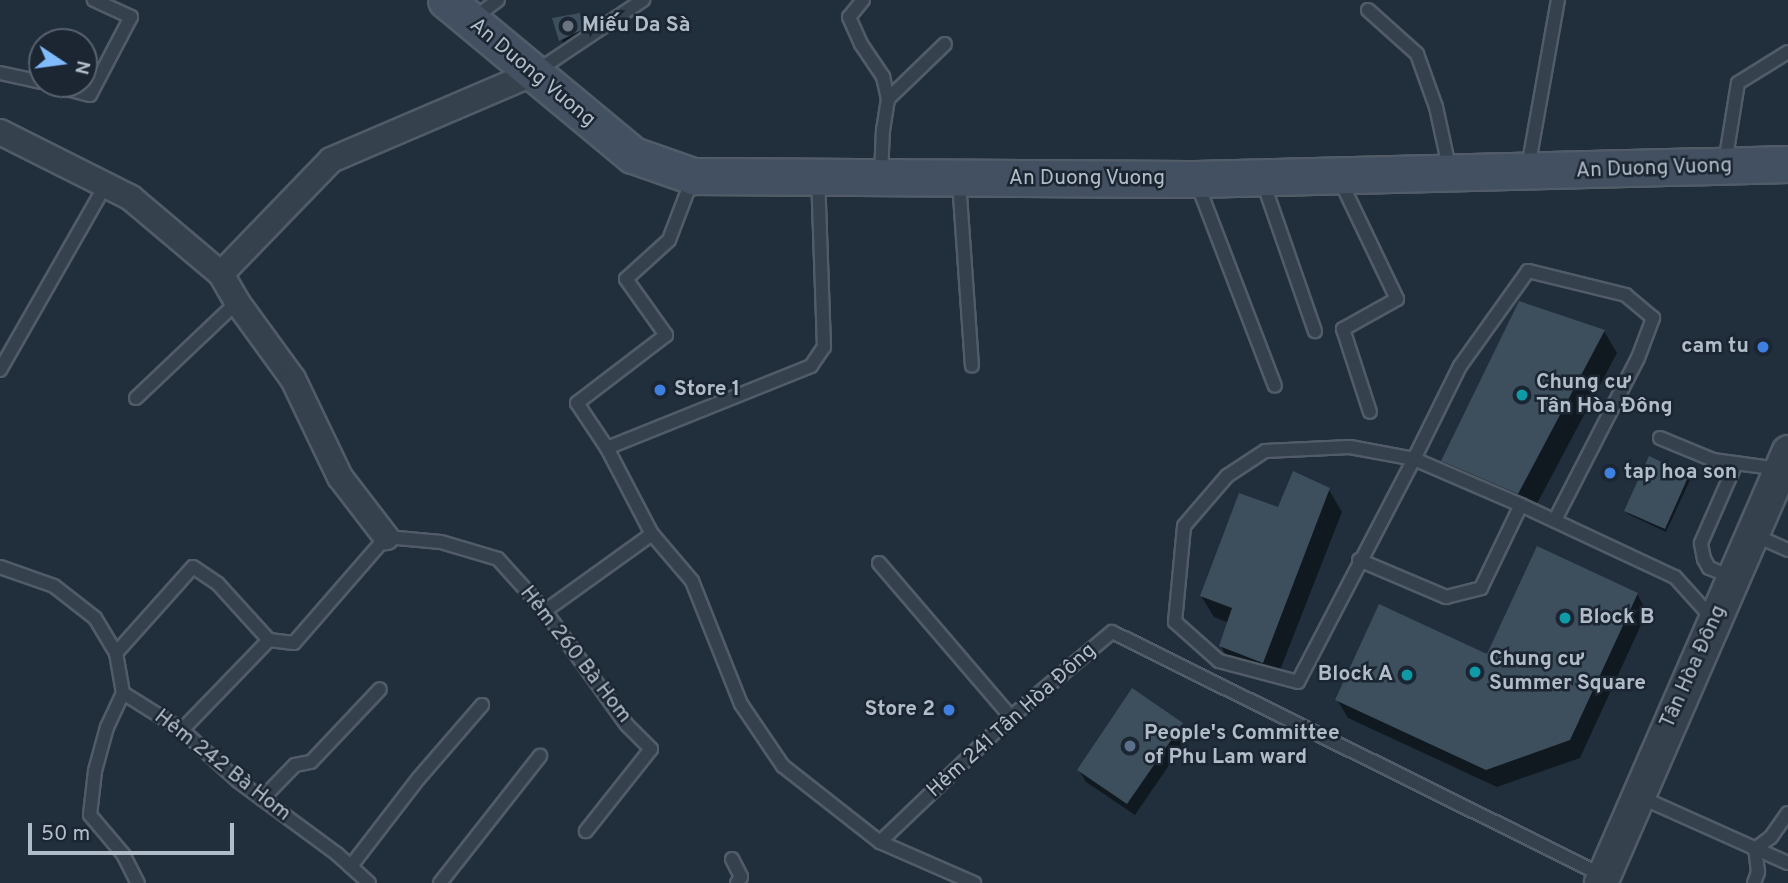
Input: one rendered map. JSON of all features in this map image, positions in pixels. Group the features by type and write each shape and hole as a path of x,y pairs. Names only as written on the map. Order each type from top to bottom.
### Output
{"main road":[{"name":"An Duong Vuong","path":"458,10 633,155 693,176 881,176 959,180 1196,179 1527,173 1788,164"}],"street":[{"path":"220,274 331,160 534,73"},
{"path":"0,132 131,198 220,274 293,379 340,477 386,537"},
{"name":"Tân Hòa Đông","path":"1602,879 1784,460"}],"lane":[{"path":"94,0 131,17 98,80"},
{"path":"458,10 498,0"},
{"path":"534,73 643,0"},
{"path":"863,0 849,17 861,44 883,77 888,99 883,129 881,176"},
{"path":"1527,173 1558,0"},
{"path":"1368,10 1417,54 1436,107 1451,174"},
{"path":"888,99 945,44"},
{"path":"1724,166 1738,83 1788,52"},
{"path":"0,73 28,79"},
{"path":"693,176 669,240 626,279 666,334 577,403 607,448 652,534 692,580 741,704 783,766 880,842 974,883"},
{"path":"1338,177 1397,299 1343,329 1370,412"},
{"path":"607,448 811,366 824,347 818,178"},
{"path":"1262,178 1315,331"},
{"path":"1196,179 1275,386"},
{"path":"959,180 971,366"},
{"path":"0,370 105,186"},
{"path":"1555,520 1638,358 1653,318 1626,295 1528,271 1460,366 1414,459 1359,560 1298,682 1219,661 1175,622 1184,526 1227,476 1265,451 1350,447 1414,459 1555,520 1675,577 1714,621"},
{"path":"136,398 237,302"},
{"path":"1660,438 1713,460 1736,463 1784,460"},
{"path":"1733,578 1709,568 1704,559 1701,542 1736,463"},
{"path":"1359,560 1446,597 1481,588 1521,505"},
{"path":"545,611 652,534"},
{"path":"1752,534 1788,550"},
{"path":"116,653 193,567 218,584 269,640 294,643 386,537"},
{"name":"Hẻm 260 Bà Hom","path":"386,537 441,542 498,559 545,611 628,726 651,750 586,831"},
{"path":"879,563 1011,717"},
{"path":"0,567 54,586 95,618 116,653 123,692 107,727 95,771 90,815 123,854 138,883"},
{"name":"Hẻm 241 Tân Hòa Đông","path":"880,842 1011,717 1112,632 1602,879"},
{"path":"182,730 269,640"},
{"path":"262,799 295,765 311,762 380,689"},
{"name":"Hẻm 242 Bà Hom","path":"123,692 182,730 238,781 351,866 369,883"},
{"path":"351,866 418,779 482,705"},
{"path":"440,883 540,756"},
{"path":"1637,796 1788,863"},
{"path":"1754,883 1760,851 1788,813"},
{"path":"732,859 741,877 737,883"}],"building":[{"name":"Miếu Da Sà","path":"580,13 582,30 559,41 552,18"},
{"name":"Chung cư Tân Hòa Đông","path":"1519,301 1605,330 1518,494 1441,461"},
{"path":"1649,456 1689,475 1665,529 1624,511"},
{"path":"1293,471 1330,488 1263,663 1219,646 1232,608 1200,596 1239,493 1278,507"},
{"name":"Chung cư Summer Square","path":"1537,546 1638,593 1570,740 1486,770 1335,700 1379,604 1487,654"},
{"name":"People's Committee of Phu Lam ward","path":"1132,688 1183,723 1127,804 1077,770"}],"place":[{"name":"Miếu Da Sà","path":"568,26"},
{"name":"cam tu","path":"1763,347"},
{"name":"Store 1","path":"660,390"},
{"name":"Chung cư Tân Hòa Đông","path":"1522,395"},
{"name":"tap hoa son","path":"1610,473"},
{"name":"Block B","path":"1565,618"},
{"name":"Chung cư Summer Square","path":"1475,672"},
{"name":"Block A","path":"1407,675"},
{"name":"Store 2","path":"949,710"},
{"name":"People's Committee of Phu Lam ward","path":"1130,746"}]}
